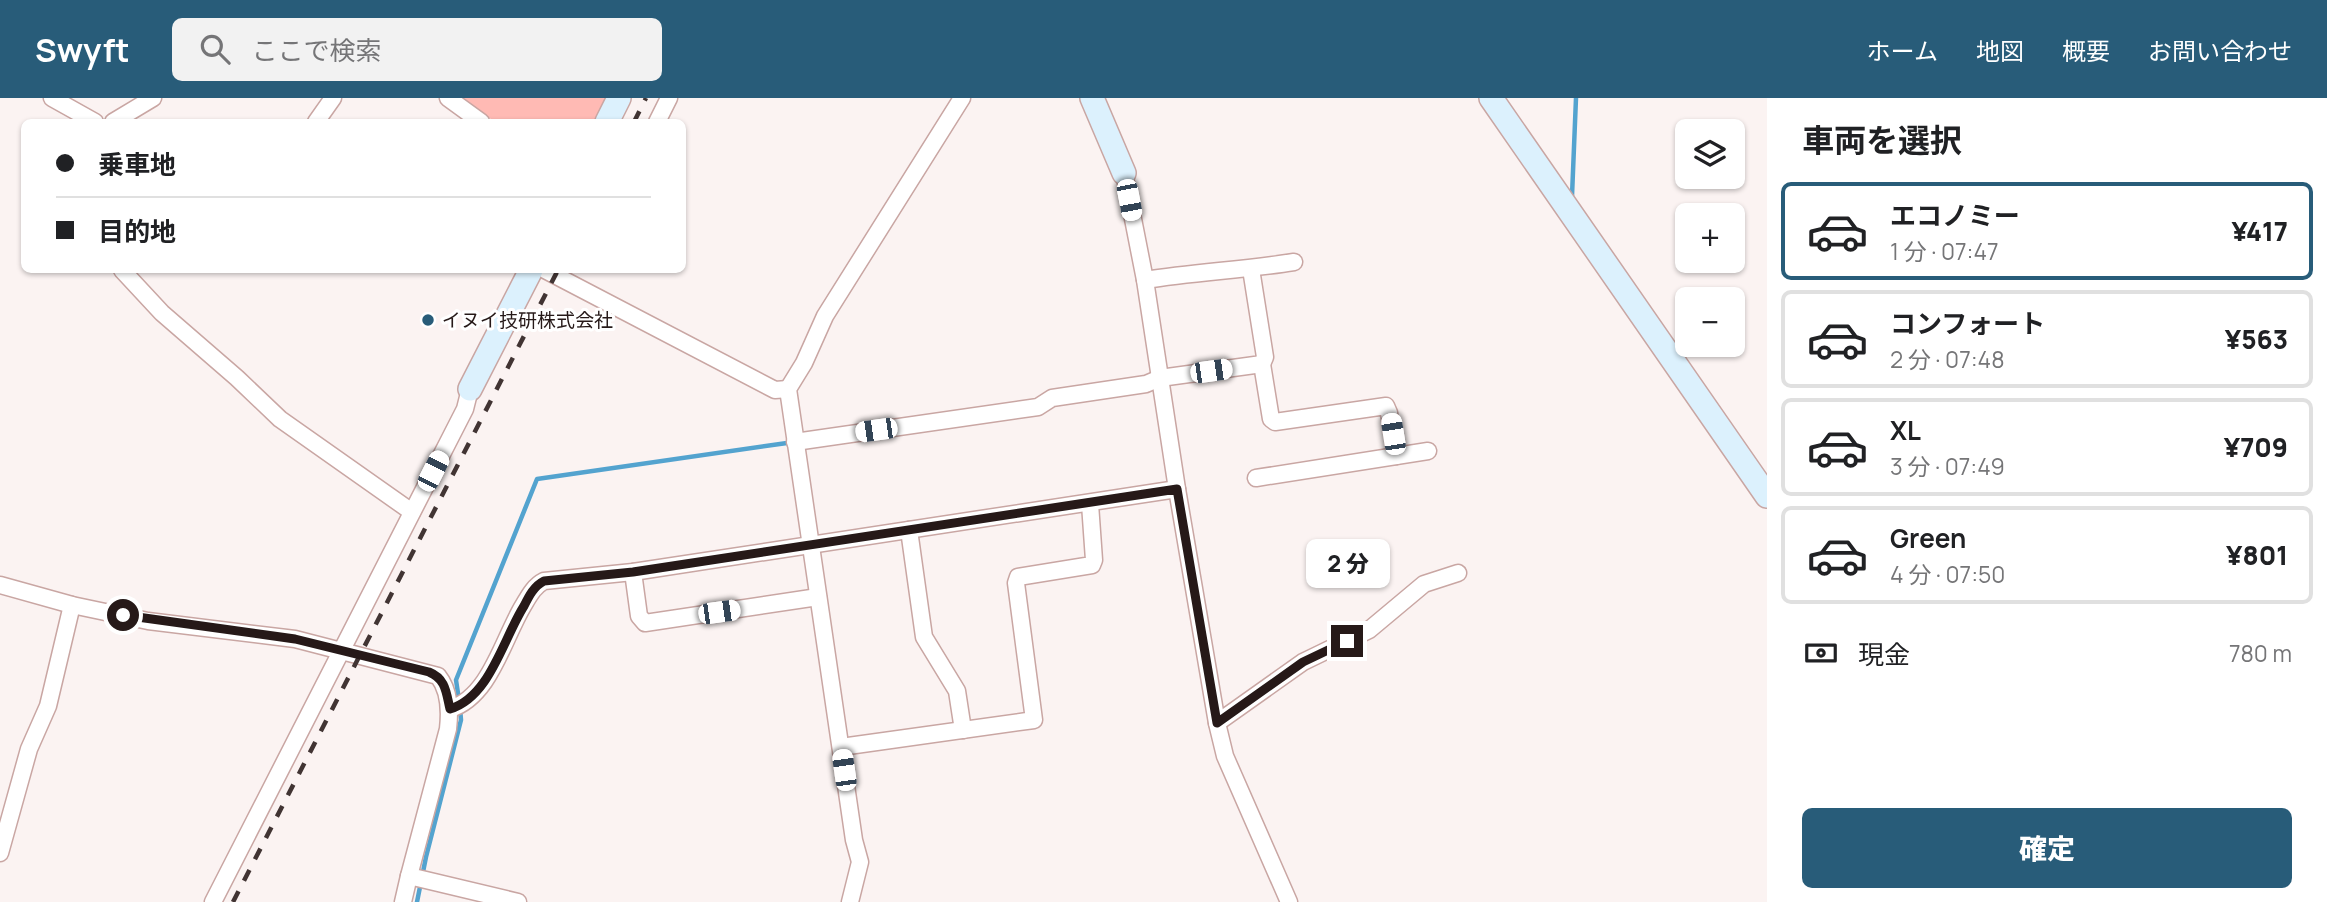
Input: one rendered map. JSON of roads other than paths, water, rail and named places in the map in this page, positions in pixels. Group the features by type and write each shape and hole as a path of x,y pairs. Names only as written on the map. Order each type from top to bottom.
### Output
{"street":[{"path":"52,98 90,119"},
{"path":"118,119 153,98"},
{"path":"318,119 333,98"},
{"path":"448,98 477,119"},
{"path":"608,119 619,98"},
{"path":"658,119 669,98"},
{"path":"850,902 860,862 853,840 788,389 804,363 825,316 962,98"},
{"path":"1092,98 1124,173 1145,280 1177,489 1225,756 1289,902"},
{"path":"1491,98 1767,496"},
{"path":"1145,280 1294,262"},
{"path":"1251,269 1265,357 1262,364 1270,419 1275,422 1386,406 1390,413 1396,456"},
{"path":"124,273 163,313 280,419 412,512"},
{"path":"213,902 465,410 470,388 529,273"},
{"path":"551,273 775,390 788,389"},
{"path":"576,285 582,273"},
{"path":"795,442 1038,407 1052,398 1262,364"},
{"path":"1255,478 1428,451"},
{"path":"450,709 468,701 484,684 513,622 538,584 552,579 633,572 1177,489"},
{"path":"841,747 1034,720 1016,583 1018,577 1093,565 1090,504"},
{"path":"909,530 924,638 957,691 963,730"},
{"path":"633,572 639,616 645,623 818,597"},
{"path":"1217,723 1303,662 1368,630 1424,584 1458,573"},
{"path":"0,585 72,605 148,621 295,639 438,676 444,683 450,709 447,729 403,902"},
{"path":"0,853 29,750 48,706 72,605"},
{"path":"409,876 518,902"}],"waterway":[{"path":"1572,196 1576,98"},
{"path":"459,700 456,680 537,479 787,443"},
{"path":"417,902 461,720 460,708"}],"railway":[{"path":"636,119 646,98"},
{"path":"233,902 556,273"}],"place":[{"name":"イヌイ技研株式会社","path":"428,320"}]}
